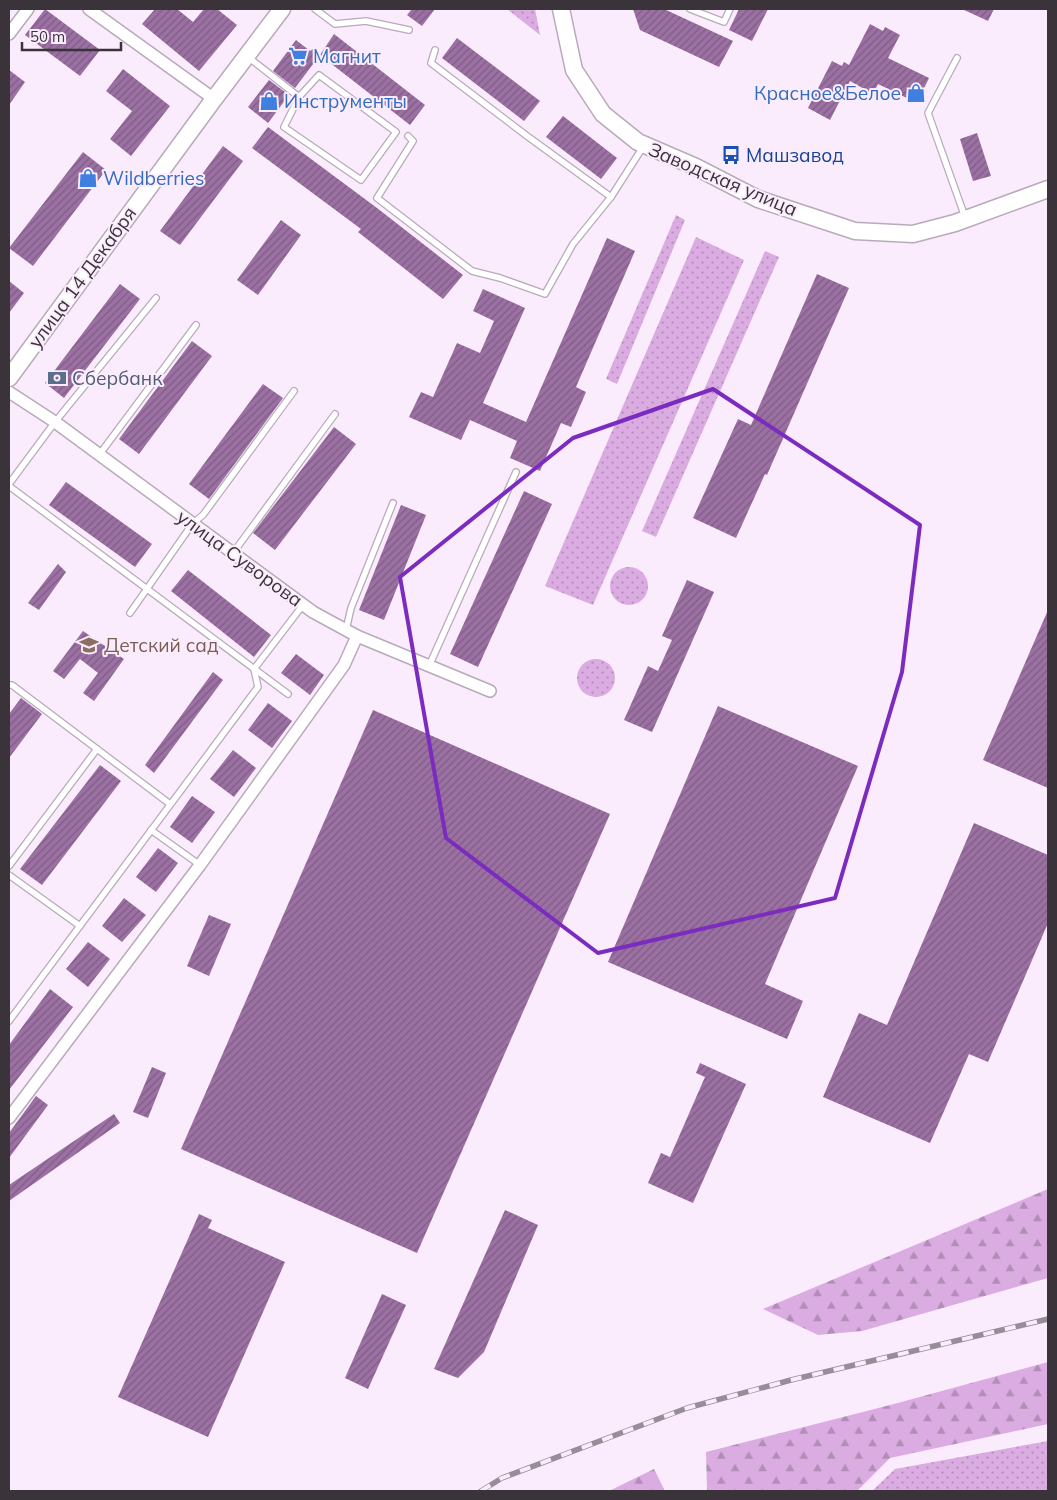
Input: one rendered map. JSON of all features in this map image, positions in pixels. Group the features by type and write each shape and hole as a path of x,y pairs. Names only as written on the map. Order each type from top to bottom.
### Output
{"main road":[{"name":"улица 14 Декабря","path":"9,378 282,9"},
{"name":"Заводская улица","path":"561,9 574,70 603,114 645,146 696,167 758,199 856,232 913,234 955,223 1048,189"}],"street":[{"path":"9,34 28,9"},
{"path":"89,9 214,99"},
{"name":"улица Суворова","path":"9,392 55,422 313,612 357,636 490,691"},
{"path":"9,1118 200,865 344,665 357,636"}],"lane":[{"path":"315,9 335,24 366,21 409,30"},
{"path":"690,9 724,22 730,9"},
{"path":"435,50 431,63 611,197"},
{"path":"246,56 299,97"},
{"path":"957,58 928,113 966,219"},
{"path":"319,75 396,132 361,180 284,127 299,97 319,75"},
{"path":"408,136 413,141 377,198 472,270 545,294 573,244 611,197 645,146"},
{"path":"156,298 55,422 9,485 288,694"},
{"path":"99,455 196,325"},
{"path":"130,612 193,524 204,514 294,391"},
{"path":"233,553 335,414"},
{"path":"429,666 516,472"},
{"path":"346,630 351,608 393,503"},
{"path":"254,669 303,604"},
{"path":"9,1021 258,686 254,669"},
{"path":"10,687 170,804"},
{"path":"9,866 97,749"},
{"path":"151,830 200,865"},
{"path":"9,874 80,926"}],"highlighted area":[{"path":"713,389 920,525 902,672 835,898 598,953 446,838 400,577 573,438"}],"green space":[{"path":"507,9 535,9 540,35"},
{"path":"676,215 685,220 617,384 606,379"},
{"path":"696,237 744,260 593,605 545,586"},
{"path":"765,251 779,257 656,537 642,531"},
{"path":"629,567 642,573 648,586 642,599 629,605 616,599 610,586 616,573"},
{"path":"596,659 609,665 615,678 609,691 596,697 583,691 577,678 583,665"},
{"path":"1048,1189 1048,1278 862,1331 818,1335 763,1309"},
{"path":"1048,1362 1048,1424 890,1458 857,1491 707,1491 706,1452"},
{"path":"1048,1441 1048,1491 872,1491 895,1469"},
{"path":"654,1469 665,1491 609,1491"}],"building":[{"path":"45,9 100,50 80,76 25,35"},
{"path":"155,9 177,9 193,22 204,9 217,9 237,25 199,71 142,24"},
{"path":"412,9 435,9 422,26 407,15"},
{"path":"633,9 664,9 733,41 719,67 640,30"},
{"path":"739,9 768,9 752,41 729,30"},
{"path":"962,9 994,9 988,21"},
{"path":"870,24 883,31 885,27 900,35 888,58 929,78 917,103 878,84 873,94 850,81 830,120 808,108 832,61 842,66 844,62 849,65"},
{"path":"334,34 425,105 410,125 320,55"},
{"path":"457,38 540,101 524,121 442,58"},
{"path":"296,40 310,51 313,49 320,55 295,88 273,71"},
{"path":"123,69 170,106 131,156 110,139 132,111 106,91"},
{"path":"9,70 25,82 9,105"},
{"name":"Инструменты","path":"269,80 289,95 268,123 248,107"},
{"path":"563,116 617,158 601,179 546,137"},
{"path":"268,127 463,275 443,299 358,232 361,229 252,148"},
{"path":"977,133 991,176 973,181 960,139"},
{"path":"223,146 243,161 180,245 160,231"},
{"path":"83,152 106,170 33,266 9,248"},
{"path":"281,220 301,235 258,295 237,280"},
{"path":"607,238 635,251 576,387 586,392 571,427 561,423 540,471 510,458 517,441 470,420 461,440 409,417 421,392 433,397 457,343 480,353 494,321 473,311 483,289 525,308 483,403 526,422"},
{"path":"817,274 849,288 767,475 765,474 736,538 693,518 738,419 751,425"},
{"path":"9,281 24,293 9,313"},
{"path":"120,284 140,299 64,398 45,383"},
{"path":"192,341 212,356 139,454 119,439"},
{"path":"263,384 283,398 209,499 189,484"},
{"path":"334,427 356,444 275,550 253,533"},
{"path":"66,482 152,544 135,567 49,505"},
{"path":"524,491 552,504 478,667 450,654"},
{"path":"401,505 426,515 384,620 359,610"},
{"path":"58,564 66,572 39,610 28,603"},
{"path":"188,570 271,635 254,657 171,591"},
{"path":"687,580 714,592 652,732 624,720 648,666 658,671 672,640 662,636"},
{"path":"1048,610 1048,788 983,760"},
{"path":"83,631 124,659 94,701 83,693 98,673 80,659 64,679 53,671"},
{"path":"296,654 324,675 310,695 281,673"},
{"path":"213,672 223,680 154,773 145,765"},
{"path":"21,698 42,714 9,758 9,714"},
{"path":"268,703 292,721 272,748 248,730"},
{"path":"718,706 858,766 765,984 803,1001 787,1039 608,962"},
{"path":"373,710 610,814 417,1253 181,1149"},
{"path":"233,750 256,768 234,797 210,779"},
{"path":"100,765 121,781 42,885 20,869"},
{"path":"192,796 215,812 192,843 170,827"},
{"path":"974,823 1048,855 1048,923 988,1062 969,1054 930,1143 823,1097 859,1013 887,1025"},
{"path":"158,848 178,863 156,892 136,877"},
{"path":"124,898 146,915 122,942 102,926"},
{"path":"209,915 231,924 209,976 187,966"},
{"path":"88,942 110,959 88,987 66,969"},
{"path":"50,989 73,1007 9,1090 9,1045"},
{"path":"700,1063 746,1084 693,1203 648,1183 661,1153 670,1157 705,1077 696,1073"},
{"path":"152,1067 166,1073 148,1118 133,1112"},
{"path":"36,1096 48,1105 9,1158 9,1133"},
{"path":"114,1114 120,1123 9,1201 9,1185"},
{"path":"505,1210 538,1225 484,1352 458,1378 434,1369"},
{"path":"199,1214 212,1220 208,1228 285,1262 208,1437 118,1397"},
{"path":"382,1294 406,1305 368,1389 345,1378"}],"railway":[{"path":"481,1491 502,1478 687,1408 791,1380 1048,1319"}],"place":[{"name":"Магнит","path":"298,56"},
{"name":"Красное&Белое","path":"916,93"},
{"name":"Инструменты","path":"269,101"},
{"name":"Машзавод","path":"731,155"},
{"name":"Wildberries","path":"88,178"},
{"name":"Сбербанк","path":"57,378"},
{"name":"Детский сад","path":"89,645"}]}
